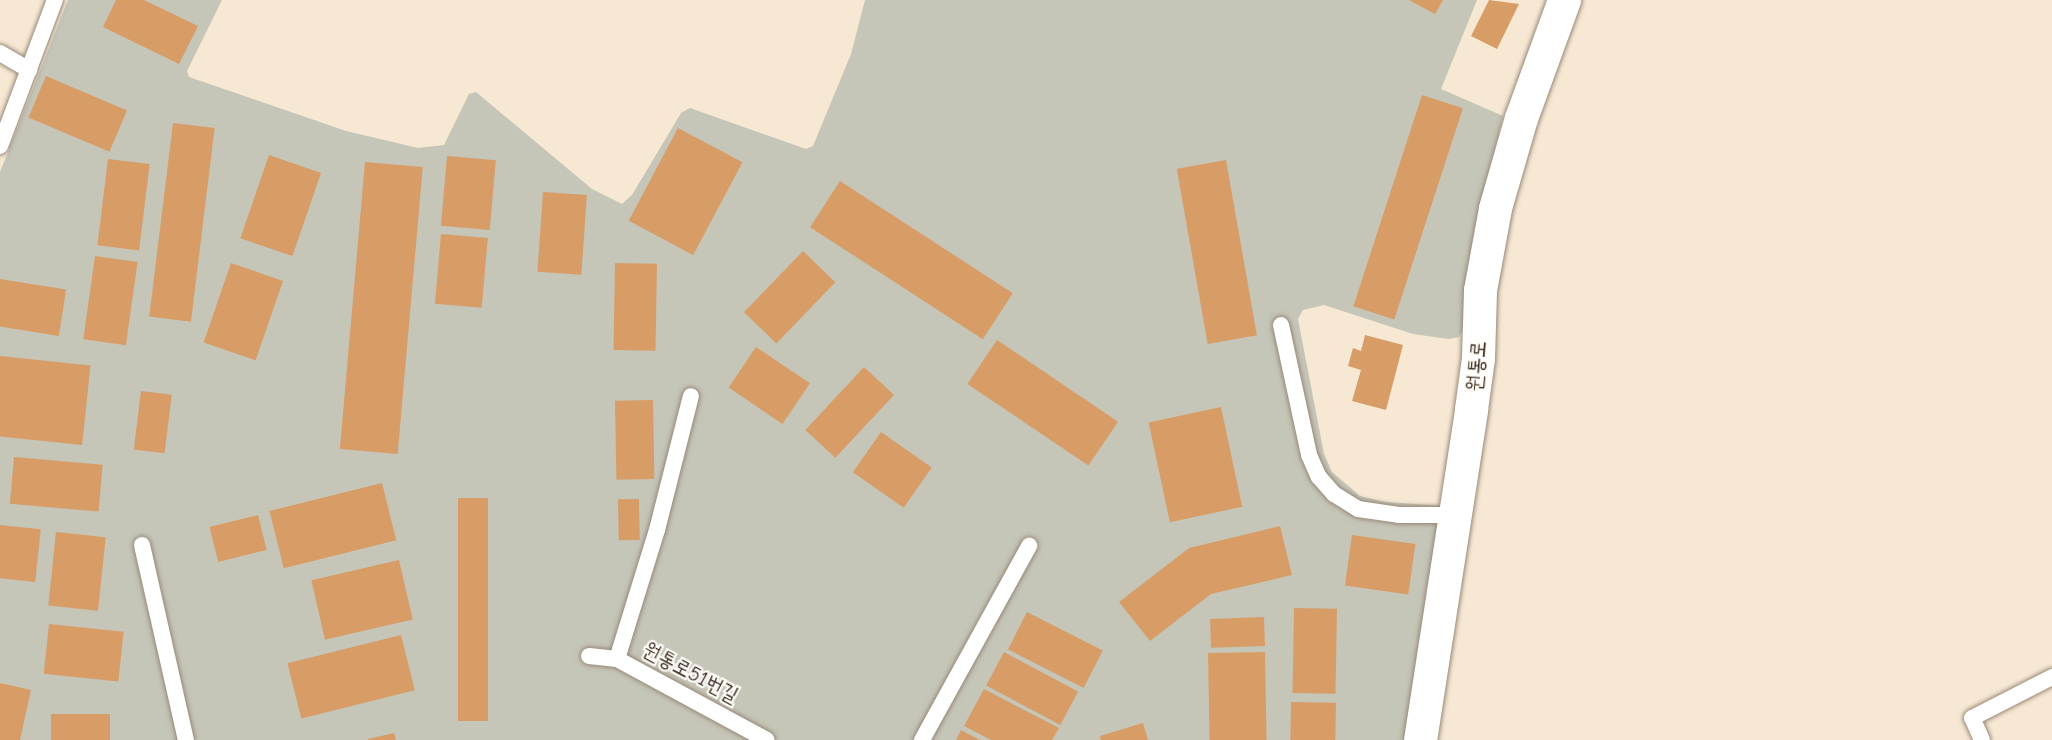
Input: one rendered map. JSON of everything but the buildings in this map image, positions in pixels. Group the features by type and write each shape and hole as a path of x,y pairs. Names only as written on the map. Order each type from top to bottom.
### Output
{"street":[{"name":"원통로","path":"1420,740 1478,358 1480,290 1495,208 1521,118 1564,0"}],"lane":[{"path":"0,146 55,0"},
{"path":"0,53 30,70"},
{"path":"1281,325 1309,455 1318,477 1334,494 1358,509 1399,515 1455,515"},
{"path":"617,658 657,530 691,396"},
{"path":"142,545 186,740"},
{"path":"922,740 1029,546"},
{"name":"원통로51번길","path":"589,656 617,658 767,740"},
{"path":"1982,740 1972,718 2052,677"}],"shaded area":[{"path":"68,0 222,0 187,71 189,77 346,131 418,148 444,145 469,94 476,92 592,189 622,204 632,195 681,113 690,108 806,149 813,146 851,54 865,0 1477,0 1441,89 1503,116 1486,184 1463,330 1459,337 1449,339 1413,334 1324,305 1303,310 1298,319 1324,454 1332,472 1360,496 1386,502 1443,506 1406,740 0,740 0,172"}]}
